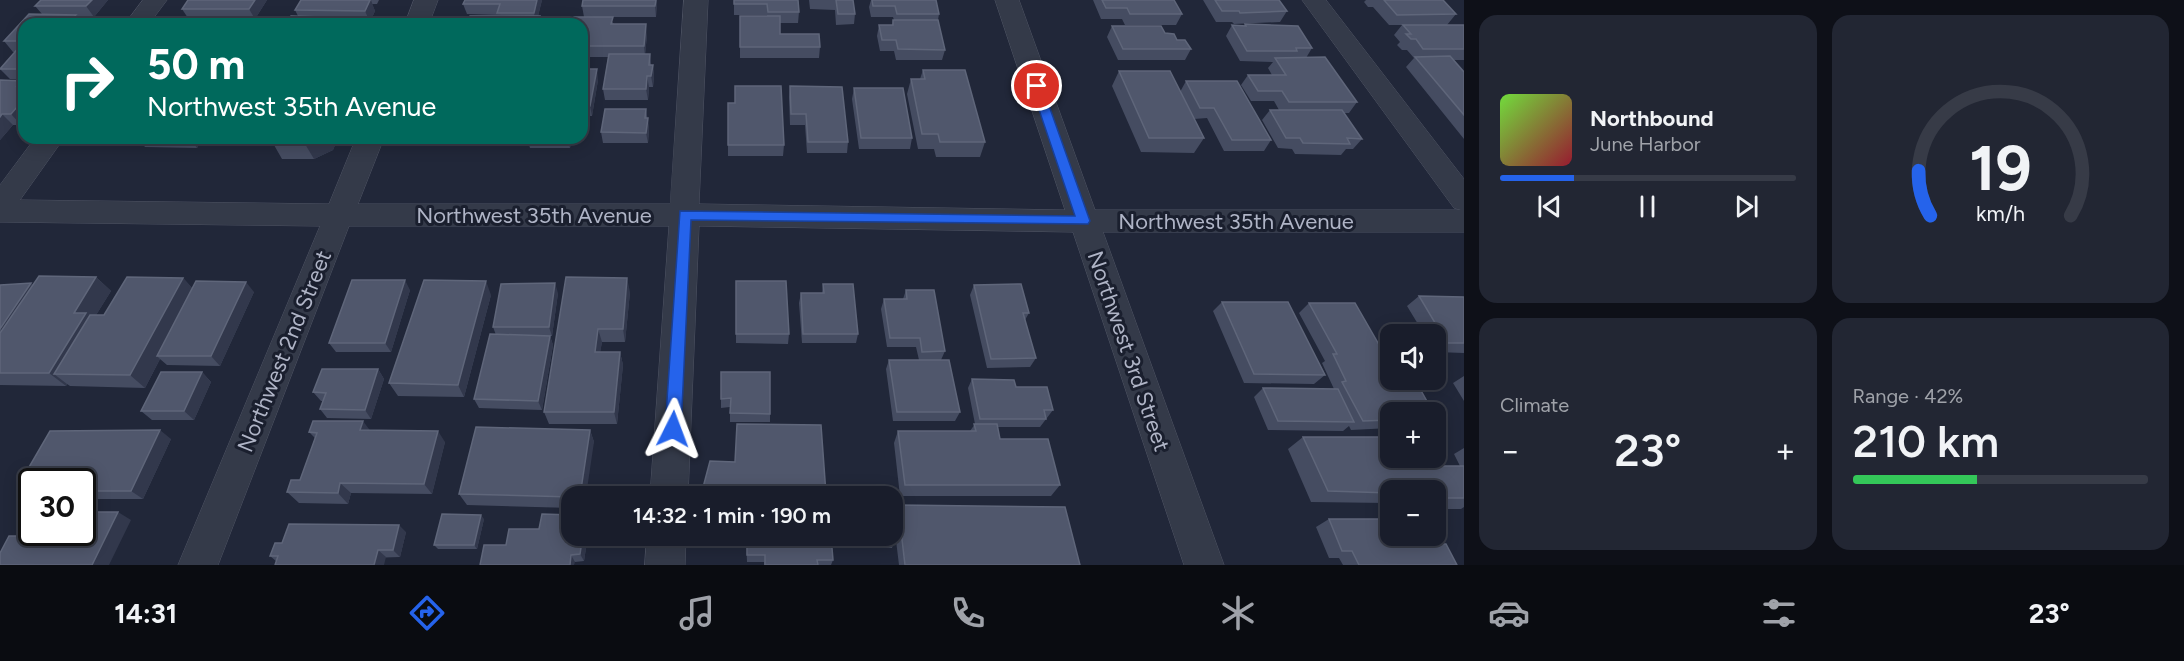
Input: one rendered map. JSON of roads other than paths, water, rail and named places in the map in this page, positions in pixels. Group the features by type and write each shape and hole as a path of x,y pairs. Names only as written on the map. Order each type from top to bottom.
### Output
{"street":[{"path":"142,18 155,0"},
{"path":"419,18 426,0"},
{"path":"670,486 696,0"},
{"name":"Northwest 3rd Street","path":"1007,0 1204,565"},
{"path":"1314,0 1464,200"},
{"path":"0,206 46,144"},
{"name":"Northwest 2nd Street","path":"198,565 368,144"},
{"name":"Northwest 35th Avenue","path":"0,212 685,215 1083,221 1464,221"},
{"path":"665,565 666,546"}]}
